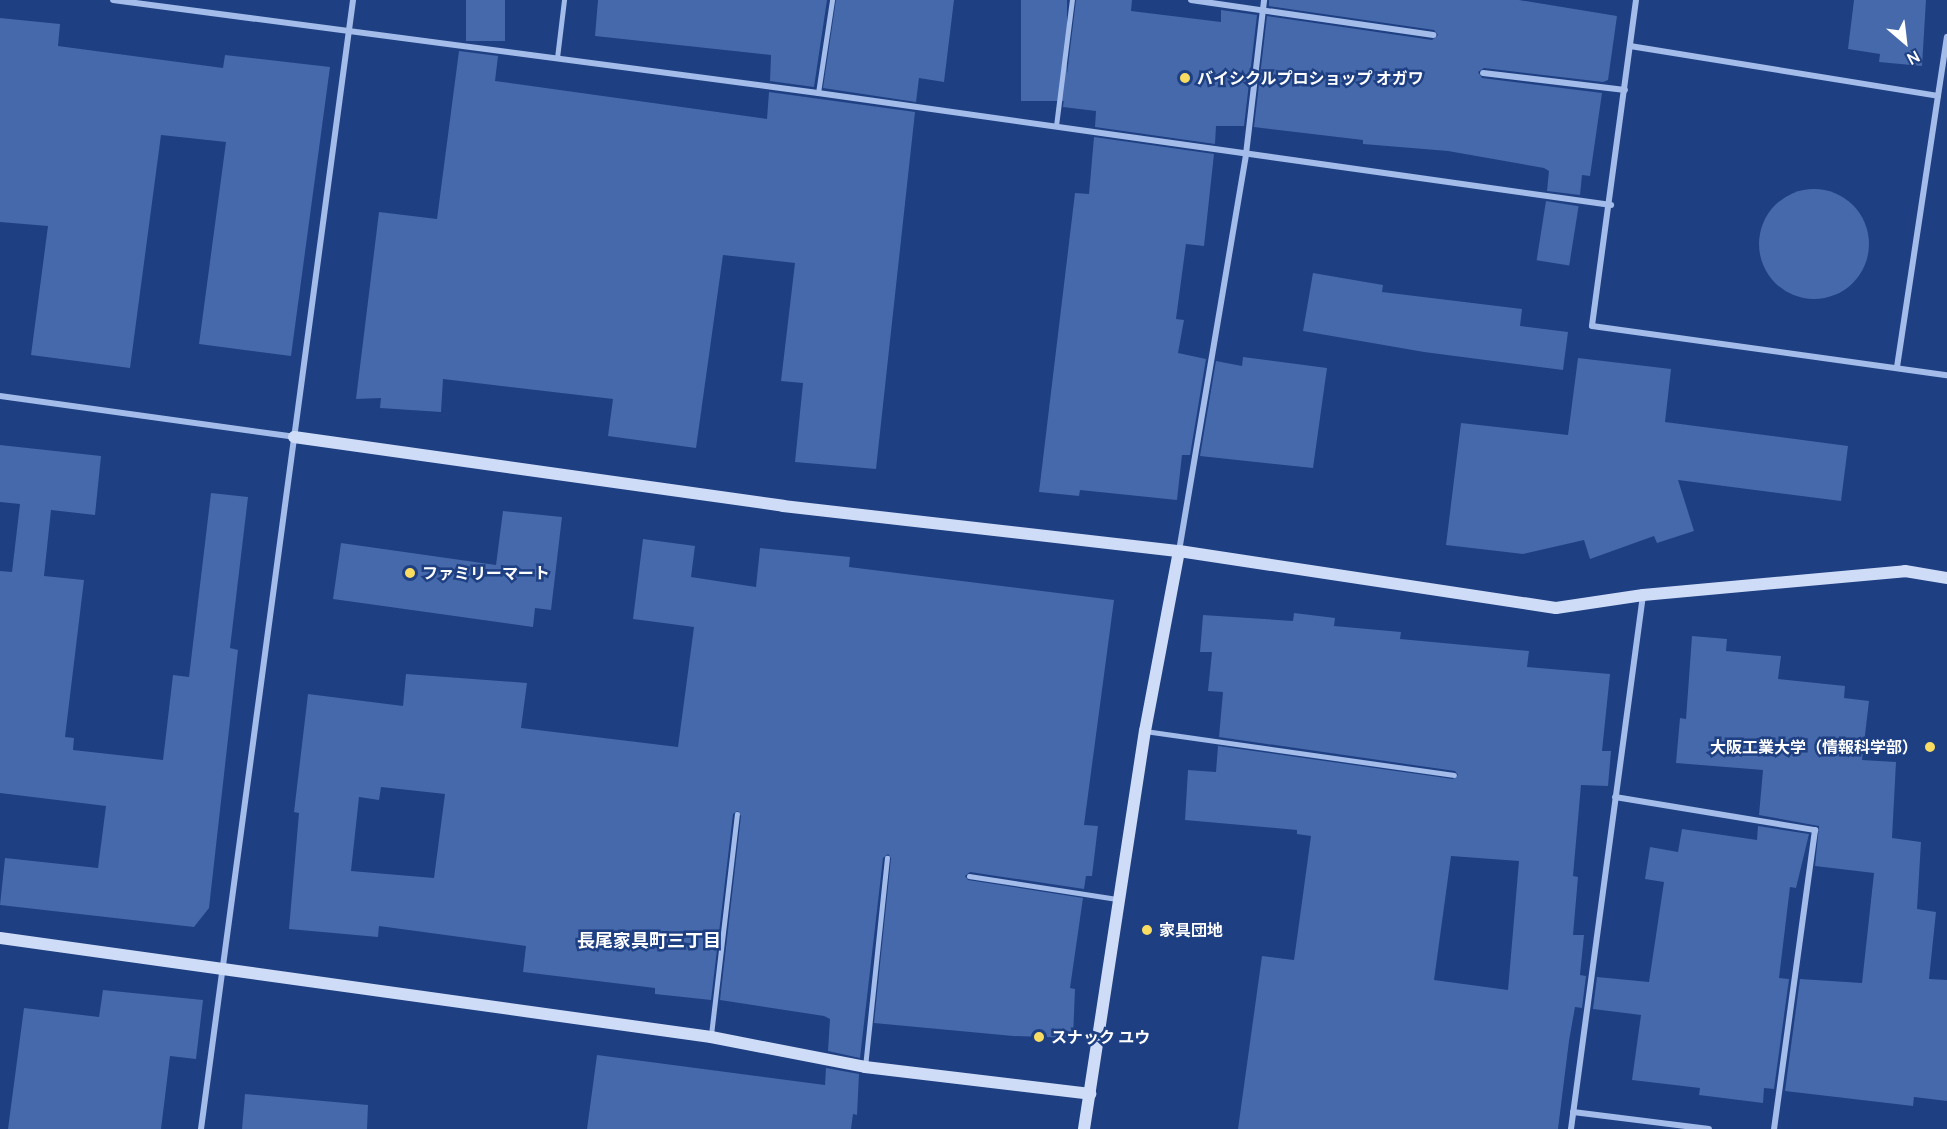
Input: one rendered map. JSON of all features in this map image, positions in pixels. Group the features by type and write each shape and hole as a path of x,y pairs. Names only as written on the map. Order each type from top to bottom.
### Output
{"street":[{"path":"113,0 818,93 1611,205"},
{"path":"201,1129 353,0"},
{"path":"1191,0 1433,35"},
{"path":"1084,1129 1145,730 1179,551 1246,154 1264,0"},
{"path":"1636,0 1611,205 1592,326 1947,375"},
{"path":"1897,368 1947,37"},
{"path":"1630,46 1938,96"},
{"path":"1483,73 1625,90"},
{"path":"0,396 783,506 1179,551 1556,608 1643,595 1905,571 1947,578"},
{"path":"1571,1129 1643,595"},
{"path":"1615,796 1815,831 1774,1129"},
{"path":"0,938 711,1037 865,1067 1090,1094"},
{"path":"1573,1112 1709,1129"}],"lane":[{"path":"557,58 564,0"},
{"path":"818,93 832,0"},
{"path":"1056,126 1072,0"},
{"path":"1145,730 1454,775"},
{"path":"711,1037 736,815"},
{"path":"865,1067 886,858"},
{"path":"969,876 1120,899"}],"building":[{"path":"466,0 505,0 505,41 466,41"},
{"path":"598,0 827,0 814,87 770,81 771,55 595,36"},
{"path":"836,0 954,0 944,82 919,78 916,102 823,88"},
{"path":"1021,0 1067,0 1067,101 1021,101"},
{"path":"1076,0 1132,0 1131,11 1221,22 1221,10 1257,15 1244,126 1216,126 1215,144 1095,127 1096,111 1063,107"},
{"path":"1269,0 1519,0 1617,16 1608,80 1603,82 1484,68 1478,72 1482,78 1602,93 1590,176 1582,175 1580,195 1547,191 1549,171 1544,168 1448,151 1363,144 1363,140 1254,127 1267,16 1432,40 1438,35 1434,30 1269,6"},
{"path":"1854,0 1926,0 1922,66 1879,62 1880,54 1848,49"},
{"path":"0,18 60,24 58,46 223,68 225,55 330,67 291,356 199,344 226,142 161,135 130,368 31,355 48,226 0,222"},
{"path":"459,51 498,56 495,81 767,119 769,92 915,112 876,469 795,462 803,383 781,381 795,263 723,255 696,448 608,436 613,399 443,379 441,412 380,408 381,398 356,399 379,212 437,219"},
{"path":"1094,137 1214,154 1204,246 1186,244 1176,319 1184,320 1178,353 1206,359 1190,455 1182,455 1177,500 1080,490 1079,496 1039,492 1075,193 1089,194"},
{"path":"1814,189 1835,193 1853,205 1865,223 1869,244 1865,265 1853,283 1835,295 1814,299 1793,295 1775,283 1763,265 1759,244 1763,223 1775,205 1793,193"},
{"path":"1546,201 1579,206 1569,265 1537,260"},
{"path":"1313,273 1383,285 1382,292 1522,309 1520,326 1568,332 1563,370 1424,352 1303,331"},
{"path":"1243,357 1327,368 1313,468 1200,456 1216,361 1242,366"},
{"path":"1578,358 1671,369 1665,422 1848,446 1841,501 1678,480 1694,531 1657,543 1654,536 1590,559 1584,540 1523,554 1446,545 1461,423 1568,435"},
{"path":"0,445 101,456 95,515 51,510 44,576 84,580 65,737 74,738 73,750 163,760 173,675 189,677 211,493 248,497 230,648 238,650 209,908 194,927 0,905 5,858 98,868 106,806 0,793 0,571 12,572 20,504 0,502"},
{"path":"503,511 562,517 551,610 535,608 533,627 333,599 341,543 496,565"},
{"path":"643,539 695,546 691,577 756,587 760,548 850,557 849,567 1114,600 1084,825 1098,826 1092,876 1086,876 1084,889 970,872 965,876 968,880 1083,898 1070,988 1075,989 1073,1038 1013,1036 874,1023 891,858 888,854 883,858 860,1058 828,1051 830,1019 824,1016 720,1000 741,816 738,811 733,814 711,1000 655,994 655,988 523,972 526,946 379,926 378,937 289,929 299,813 294,812 308,694 403,706 406,674 527,683 521,728 678,747 694,627 633,619","holes":["381,787 445,794 434,878 351,871 359,797 379,800"]},
{"path":"1294,613 1335,618 1334,626 1401,632 1400,639 1529,651 1527,667 1610,674 1602,751 1611,751 1608,786 1581,785 1573,876 1578,877 1573,935 1584,935 1580,975 1586,976 1582,1008 1575,1007 1558,1129 1238,1129 1262,956 1294,960 1311,836 1297,834 1297,830 1185,820 1188,770 1216,772 1218,746 1453,779 1458,775 1455,771 1219,737 1223,692 1208,691 1212,652 1200,652 1203,615 1293,621","holes":["1451,856 1519,861 1508,990 1434,980"]},
{"path":"1692,636 1727,639 1726,651 1781,656 1778,679 1845,686 1844,698 1869,701 1862,760 1896,762 1892,838 1921,842 1917,909 1936,912 1929,979 1947,980 1947,1101 1914,1097 1913,1106 1785,1091 1800,979 1862,983 1874,873 1815,866 1819,826 1759,815 1763,770 1676,763 1680,718 1686,719"},
{"path":"1758,826 1809,834 1796,888 1790,887 1779,978 1789,979 1774,1089 1764,1088 1763,1103 1699,1095 1700,1088 1632,1080 1641,1015 1593,1009 1597,977 1649,982 1664,882 1645,879 1650,847 1678,852 1682,829 1757,840"},
{"path":"103,990 203,1000 196,1059 170,1056 161,1129 8,1129 24,1008 99,1017"},
{"path":"597,1055 825,1085 826,1068 859,1074 857,1115 853,1114 851,1129 587,1129"},
{"path":"245,1094 368,1105 367,1129 242,1129"}],"place":[{"name":"バイシクルプロショップ オガワ","path":"1185,78"},
{"name":"ファミリーマート","path":"410,573"},
{"name":"大阪工業大学（情報科学部）","path":"1930,747"},
{"name":"家具団地","path":"1147,930"},
{"name":"スナック ユウ","path":"1039,1037"}],"district":[{"name":"長尾家具町三丁目","path":"649,940"}]}
